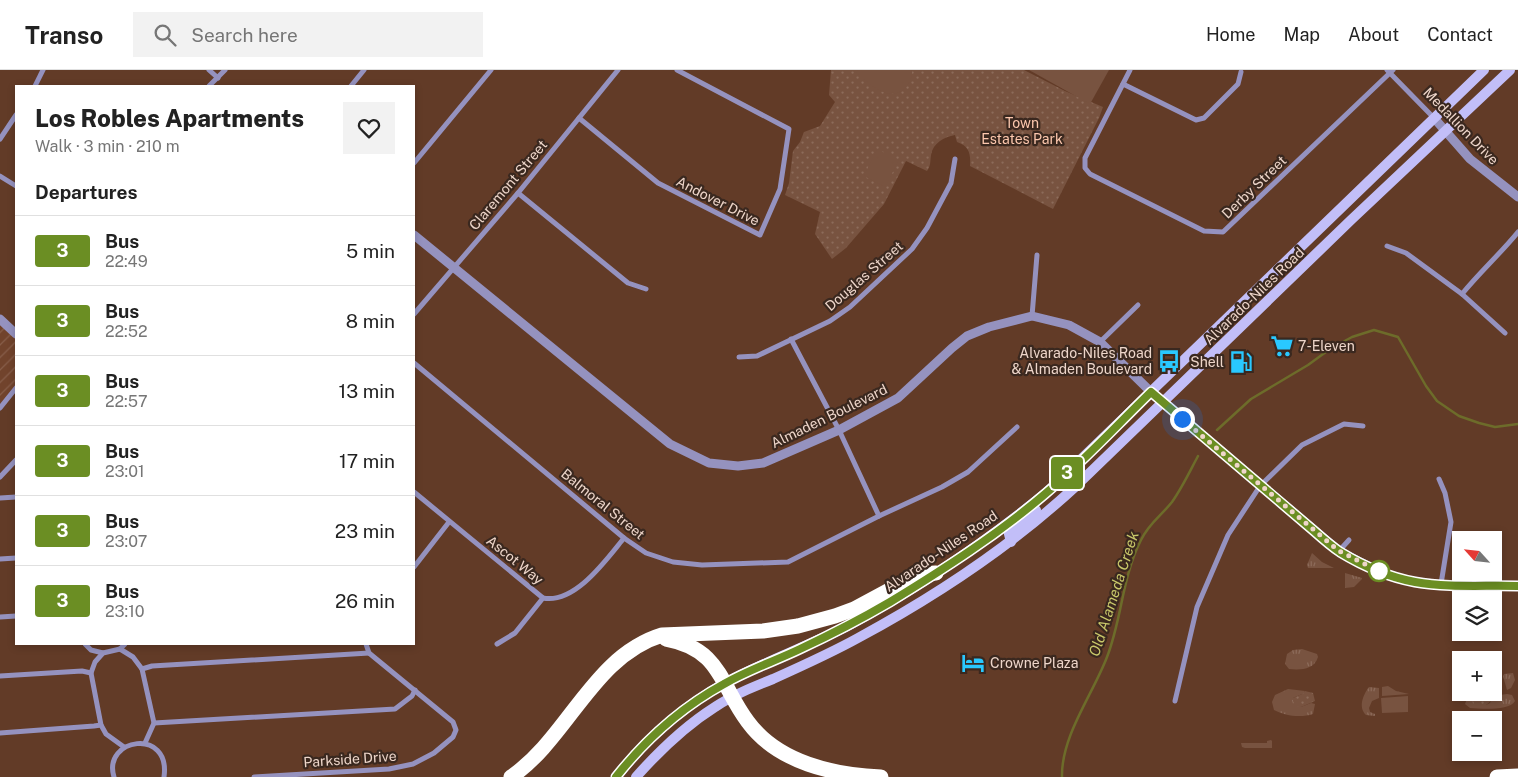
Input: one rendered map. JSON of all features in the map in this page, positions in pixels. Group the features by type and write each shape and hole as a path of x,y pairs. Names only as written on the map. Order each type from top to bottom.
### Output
{"highway":[{"path":"511,777 538,753 610,667 630,650 650,639 662,635 764,631 798,626 854,609 872,601 918,574 936,573"},
{"path":"650,639 669,639 697,650 712,662 747,722 771,744 789,756 814,767 845,774 882,777"},
{"path":"1497,777 1518,776"}],"main road":[{"name":"Alvarado-Niles Road","path":"616,777 640,748 687,707 725,683 850,625 936,573 1002,528 1040,498 1065,476 1484,70"},
{"name":"Alvarado-Niles Road","path":"636,777 680,732 715,707 732,697 823,656 864,635 954,581 1010,542 1075,487 1351,220 1510,70"},
{"path":"1010,542 1009,534 1051,496 1063,483 1065,476"}],"street":[{"path":"36,85 43,70"},
{"path":"209,70 218,78"},
{"path":"210,85 225,70"},
{"path":"352,85 364,70"},
{"path":"415,162 492,70"},
{"name":"Claremont Street","path":"415,313 518,193 618,70"},
{"name":"Andover Drive","path":"579,118 658,183 760,235 780,188 789,129 678,70"},
{"path":"1130,70 1123,84 1196,120 1204,118 1238,84 1240,72"},
{"name":"Derby Street","path":"1123,84 1085,158 1085,168 1090,174 1204,232 1222,232 1390,71"},
{"name":"Medallion Drive","path":"1390,71 1470,159 1518,197"},
{"path":"0,139 15,116"},
{"name":"Douglas Street","path":"739,357 757,356 830,321 850,307 912,249 927,228 951,183 955,159"},
{"path":"0,176 15,185"},
{"path":"518,193 628,283 646,289"},
{"path":"1462,294 1518,232"},
{"name":"Almaden Boulevard","path":"415,236 670,444 709,463 738,466 763,463 839,430 898,398 967,336 988,327 1032,316 1069,325 1100,342 1163,403 1339,551 1383,573 1414,582 1518,586"},
{"path":"1387,246 1406,253 1462,294 1505,333"},
{"path":"1032,316 1037,255"},
{"path":"1100,342 1138,304"},
{"path":"0,320 15,333"},
{"path":"791,340 839,430 879,516"},
{"name":"Balmoral Street","path":"415,364 624,538 646,553 673,562 702,565 788,562 879,516 942,487 968,472 1017,426"},
{"path":"0,408 15,389"},
{"path":"1175,701 1197,608 1228,535 1260,486 1302,445 1344,424 1363,426"},
{"path":"0,478 15,461"},
{"path":"1439,480 1446,493 1451,522 1442,584"},
{"name":"Ascot Way","path":"415,493 543,598 553,599 579,587 624,538"},
{"path":"0,498 15,497"},
{"path":"415,566 449,522"},
{"path":"1339,551 1349,540"},
{"path":"0,559 15,558"},
{"path":"497,644 515,634 543,598"},
{"path":"0,617 15,616"},
{"path":"86,645 91,650 103,654"},
{"path":"142,669 152,666 369,653 366,645"},
{"path":"124,747 106,734 101,724 91,673 95,662 103,654 122,646 142,669 154,723 145,743"},
{"name":"Parkside Drive","path":"254,777 389,769 413,764 434,753 453,737 456,730 453,722 369,653"},
{"path":"0,676 91,673"},
{"path":"154,723 395,708 412,696 415,690"},
{"path":"0,733 101,724"},
{"path":"114,777 113,764 117,755 124,747 145,743 155,748 162,756 165,767 164,777"}],"shaded area":[{"path":"0,319 15,333 15,389 0,408"}],"green space":[{"name":"Town Estates Park","path":"831,70 1024,70 1065,91 1103,107 1053,209 970,166 967,148 957,142 955,135 943,139 934,147 927,171 906,161 884,204 846,248 832,259 815,234 820,212 785,195 789,183 793,151 800,142 804,132 820,126 835,102 829,95"},
{"path":"858,70 912,70 912,75 905,88 892,94 873,86 856,73"},
{"path":"1029,70 1109,70 1090,104"},
{"path":"877,149 899,160 885,187 864,176"},
{"path":"1312,553 1322,562 1334,568 1308,568 1307,565"},
{"path":"1345,573 1362,579 1354,587 1345,588"},
{"path":"1302,649 1317,654 1316,661 1310,667 1289,669 1285,664 1287,654 1293,650"},
{"path":"1513,673 1515,680 1511,688 1507,690 1503,676 1504,674"},
{"path":"1388,686 1396,691 1409,694 1382,696 1382,687"},
{"path":"1369,687 1379,688 1379,698 1372,701 1369,708 1370,712 1375,714 1375,716 1366,715 1362,708 1363,697"},
{"path":"1288,689 1305,691 1293,698 1301,707 1311,703 1315,704 1313,714 1293,716 1274,710 1272,702 1275,695"},
{"path":"1305,691 1313,693 1315,701 1301,707 1293,705 1293,698"},
{"path":"1502,695 1512,695 1515,701 1501,708 1488,709 1470,708 1465,704 1466,701 1486,705 1491,701 1502,701"},
{"path":"1408,696 1408,712 1382,713 1381,698"},
{"path":"1473,701 1491,701 1486,705 1475,706"},
{"path":"1271,740 1272,748 1245,748 1242,747 1241,743 1267,743 1267,741"}],"waterway":[{"name":"Old Alameda Creek","path":"1217,430 1251,399 1308,365 1330,349 1352,337 1374,330 1398,337 1426,386 1437,401 1459,416 1495,427 1518,424"},
{"name":"Old Alameda Creek","path":"1062,777 1063,762 1072,731 1101,671 1112,643 1135,554 1148,529 1176,497 1198,456"}],"bus line":[{"name":"3","path":"616,777 640,748 670,720 705,695 738,676 801,649 863,618 926,580 977,546 1046,493 1151,392 1313,530 1339,551 1362,564 1383,573 1414,582 1518,586"}],"place":[{"name":"7-Eleven","path":"1282,346"},
{"name":"Alvarado-Niles Road & Almaden Boulevard","path":"1169,361"},
{"name":"Shell","path":"1241,362"},
{"name":"Crowne Plaza","path":"973,663"}],"route":[{"path":"1182,419 1339,551 1362,564 1383,573 1379,571"}]}
